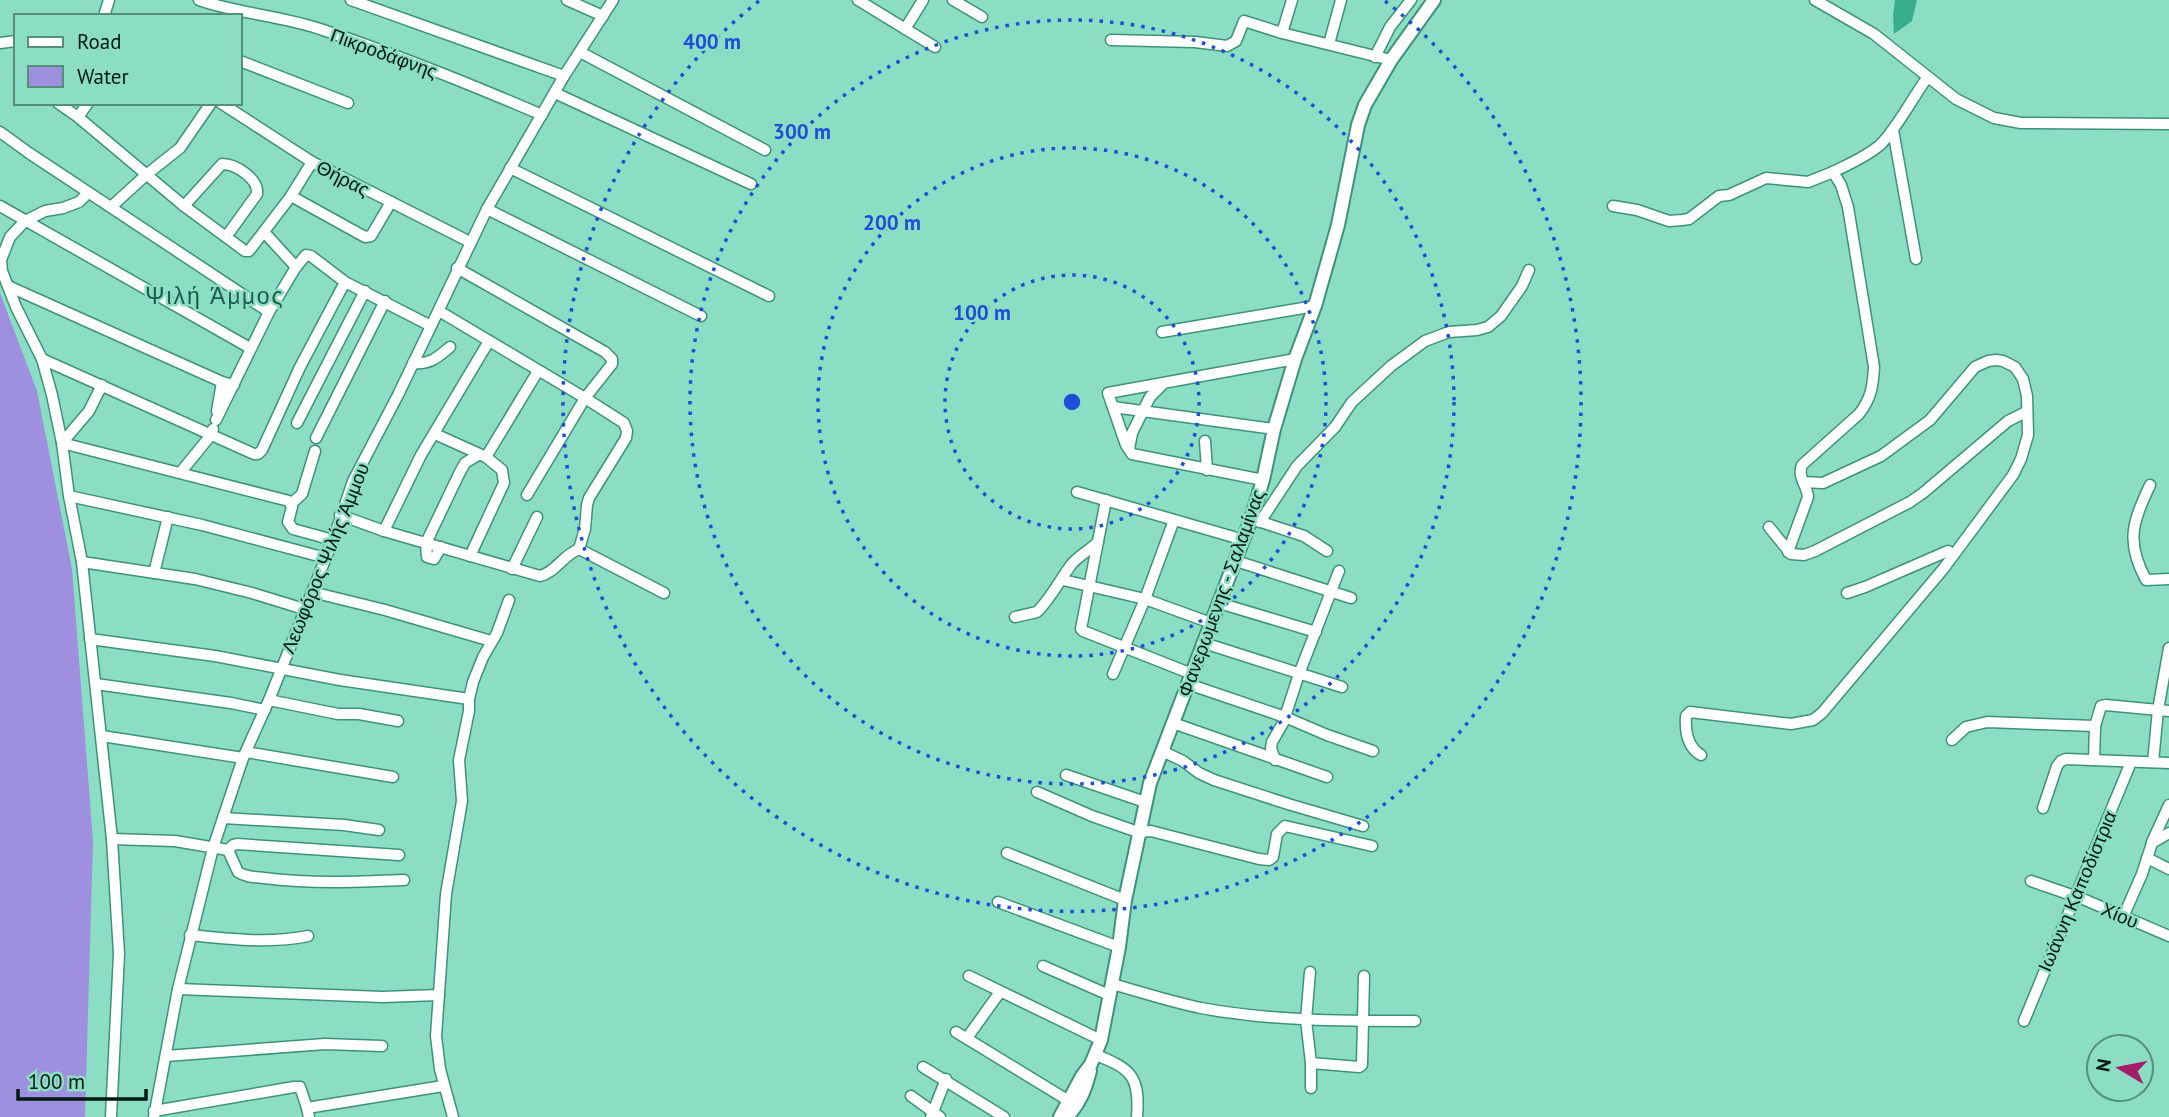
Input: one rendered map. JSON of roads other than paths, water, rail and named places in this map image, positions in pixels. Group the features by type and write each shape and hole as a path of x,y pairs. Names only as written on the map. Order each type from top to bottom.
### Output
{"main road":[{"name":"Φανερωμενης - Σαλαμίνας","path":"1060,1117 1093,1060 1101,1040 1145,802 1211,623 1244,540 1256,520 1274,429 1295,359 1315,306 1338,225 1365,105 1391,60 1434,0"},
{"path":"1067,1117 1078,1106 1085,1092 1093,1060"}],"street":[{"name":"Πικροδάφνης","path":"199,0 221,8 287,19 324,30 542,115"},
{"path":"351,0 564,76"},
{"path":"567,0 603,16"},
{"name":"Λεωφόρος Ψιλής Άμμου","path":"154,1114 178,989 213,848 244,755 326,558 353,481 487,209 564,76 613,0"},
{"path":"858,0 934,47"},
{"path":"905,29 923,0"},
{"path":"953,0 982,17"},
{"path":"1282,33 1292,0"},
{"path":"1329,44 1341,0"},
{"path":"1375,57 1390,27 1411,0"},
{"path":"1815,0 1874,34 1899,52 1927,78 1974,110 2021,123 2169,124"},
{"path":"1111,40 1195,42 1227,46 1236,41 1244,21 1391,60"},
{"path":"580,52 765,149"},
{"path":"242,62 348,103"},
{"path":"1613,206 1637,210 1669,221 1689,219 1719,197 1766,178 1808,182 1833,172 1873,150 1893,130 1927,78"},
{"path":"555,93 751,184"},
{"path":"61,105 184,206 241,249 249,251 291,196 312,162"},
{"path":"78,117 87,105"},
{"path":"111,207 146,174 180,148 210,105"},
{"name":"Θήρας","path":"224,105 312,162 470,242"},
{"path":"1893,130 1916,259"},
{"path":"0,132 269,312"},
{"path":"184,206 222,164 227,163 252,178 257,194 226,237"},
{"path":"510,168 769,296"},
{"path":"1788,552 1807,502 1808,491 1800,475 1802,465 1859,414 1871,395 1873,386 1874,367 1848,206 1833,172"},
{"path":"88,192 79,202 45,211 24,221 10,237 1,260 8,286 42,359 62,443 82,562 112,839 119,954 111,1117"},
{"path":"291,196 365,237 371,236 391,202"},
{"path":"0,205 250,348"},
{"path":"487,209 701,316"},
{"path":"264,232 296,267"},
{"path":"180,473 211,435 250,348 296,267 306,255 345,282 431,326"},
{"path":"457,268 605,352 612,359 612,364 585,398 527,495"},
{"path":"1328,551 1304,536 1256,520 1297,466 1335,427 1352,402 1391,366 1425,341 1449,332 1488,327 1502,316 1529,270"},
{"path":"42,359 258,454 345,282"},
{"path":"8,286 234,385"},
{"path":"298,424 365,291"},
{"path":"316,438 385,301"},
{"path":"1162,332 1315,306"},
{"path":"439,311 624,423 626,439 589,498 579,549"},
{"path":"384,531 421,455 489,341"},
{"path":"413,363 422,364 434,360 450,348"},
{"path":"1263,480 1132,454 1108,393 1295,359"},
{"path":"1701,755 1695,752 1687,736 1686,716 1690,712 1791,724 1818,717 1953,555 2013,475 2021,459 2029,425 2023,379 2015,367 2004,361 1989,361 1975,367 1930,420 1899,445 1823,483 1803,482"},
{"path":"538,371 482,456 465,464 426,544 427,557 434,559 440,547 544,576 569,553 579,549 663,593"},
{"path":"216,420 222,382"},
{"path":"1129,450 1132,433 1150,397 1164,384"},
{"path":"62,443 89,411 102,385"},
{"path":"1113,407 1274,429"},
{"path":"1769,527 1788,552 1804,555 1815,551 1910,502 2008,421 2026,412"},
{"path":"435,434 482,456 502,470 504,483 470,556"},
{"path":"1205,441 1207,470"},
{"path":"62,443 289,501 291,504"},
{"path":"315,451 302,494 291,504 288,522 293,530 333,540"},
{"path":"2150,485 2134,525 2134,541 2146,580 2150,582 2169,579"},
{"path":"1077,492 1244,540"},
{"path":"69,496 167,517 326,558"},
{"path":"1106,500 1081,629 1083,631 1124,646 1190,679 1373,751"},
{"path":"340,515 426,544"},
{"path":"154,573 167,517"},
{"path":"512,569 537,517"},
{"path":"1113,674 1145,599 1174,520"},
{"path":"1016,617 1037,612 1074,563 1098,542"},
{"path":"1847,593 1948,551 1953,555"},
{"path":"1236,561 1351,597"},
{"path":"82,562 225,586 304,609"},
{"path":"1275,760 1270,748 1285,717 1339,570"},
{"path":"1063,580 1145,599 1211,623"},
{"path":"312,592 491,641"},
{"path":"453,1117 443,1086 436,1036 446,894 461,801 459,760 470,711 469,699 477,671 509,600"},
{"path":"1219,603 1317,632"},
{"path":"90,639 215,656 340,680 469,699"},
{"path":"1204,643 1342,687"},
{"path":"2153,762 2164,710 2169,648"},
{"path":"96,684 231,703 359,714 398,721"},
{"path":"2094,760 2095,726 2101,706 2164,710"},
{"path":"1952,740 1966,727 1987,722 2095,726"},
{"path":"1173,723 1327,777"},
{"path":"102,736 393,777"},
{"path":"1162,751 1208,778 1363,826"},
{"path":"2043,808 2060,761 2066,759 2169,763"},
{"name":"Ιωάννη Καποδίστρια","path":"2024,1021 2131,762"},
{"path":"1066,775 1145,802"},
{"path":"1037,792 1138,832 1151,831 1269,860 1273,858 1280,829 1285,826 1372,846"},
{"path":"2124,915 2169,805"},
{"path":"223,818 344,825 379,830"},
{"path":"2152,843 2169,833"},
{"path":"112,839 175,841 228,850"},
{"path":"228,850 237,845 399,855"},
{"path":"228,850 240,875 321,883 404,880"},
{"path":"1007,853 1125,900"},
{"path":"2147,858 2169,869"},
{"name":"Χίου","path":"2031,881 2124,915 2169,936"},
{"path":"998,902 1119,947"},
{"path":"190,935 238,940 292,940 308,936"},
{"path":"1043,966 1111,990 1200,1008 1307,1020 1415,1021"},
{"path":"1310,972 1307,1020 1311,1088"},
{"path":"969,976 1101,1040"},
{"path":"1311,1063 1359,1067 1362,1065 1364,976"},
{"path":"178,989 382,997 439,995"},
{"path":"967,1038 1000,992"},
{"path":"957,1032 1069,1101"},
{"path":"166,1056 326,1044 382,1046"},
{"path":"1093,1060 1116,1063 1133,1076 1138,1100 1137,1117"},
{"path":"923,1067 1003,1117"},
{"path":"911,1096 935,1115 946,1079"},
{"path":"154,1114 293,1087 300,1087 303,1092 308,1113 443,1086"}],"water":[{"path":"0,293 37,391 72,569 93,841 85,1117 0,1117"}],"district":[{"name":"Ψιλή Άμμος","path":"215,295"}]}
